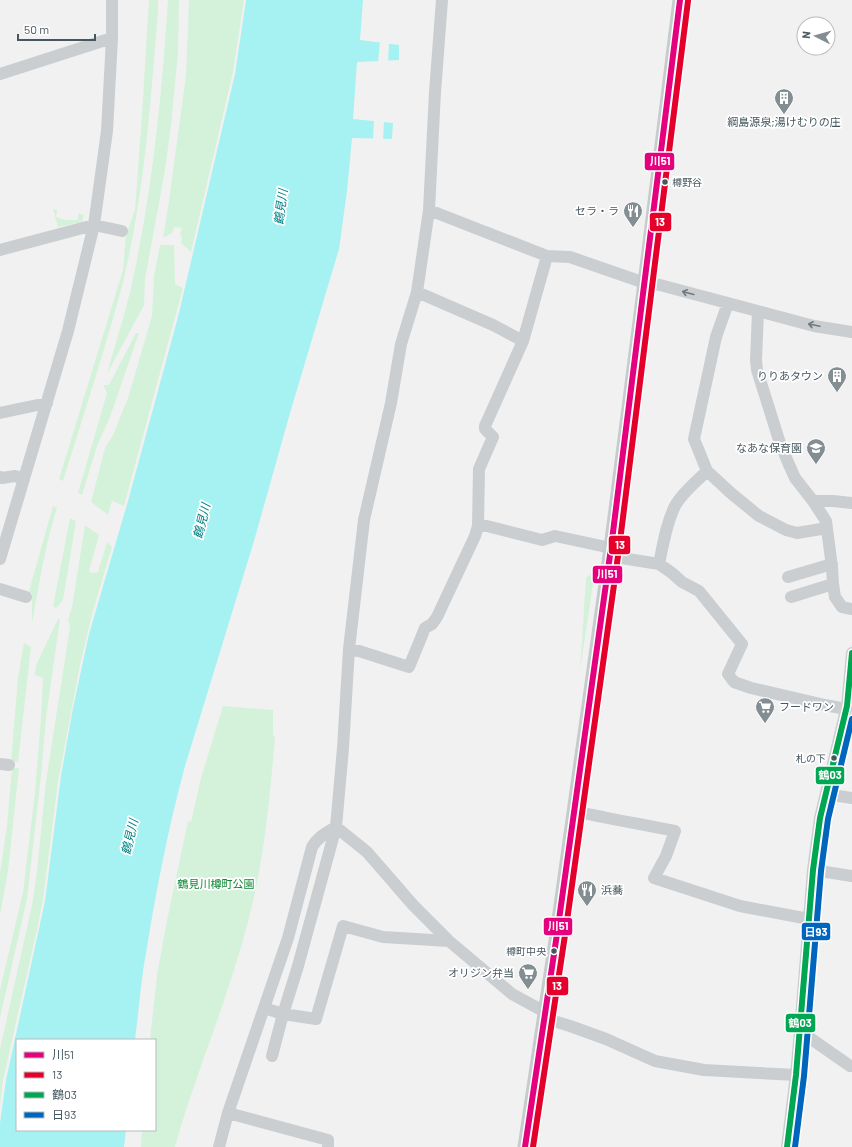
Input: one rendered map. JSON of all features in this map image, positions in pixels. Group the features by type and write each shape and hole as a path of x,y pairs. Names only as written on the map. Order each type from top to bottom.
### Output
{"main road":[{"path":"525,1147 575,812 645,283 680,0"}],"street":[{"path":"0,559 68,331 94,226 107,131 112,38 112,0"},
{"path":"272,1056 336,826 348,649 364,520 391,403 401,344 416,292 429,210 435,92 442,0"},
{"path":"0,74 112,38"},
{"path":"429,210 547,256 570,257 645,283 660,285 814,326 852,332"},
{"path":"0,250 94,226 122,230"},
{"path":"348,649 409,666 425,628 432,624 437,617 475,536 478,526 479,469 492,437 485,429 485,426 523,341 547,256"},
{"path":"416,292 493,325 523,341"},
{"path":"728,303 716,337 694,439 707,471 759,516 786,530 797,533 826,528"},
{"path":"758,311 757,370 779,440 795,478 826,521 835,597 842,607 852,608"},
{"path":"0,413 47,403"},
{"path":"659,564 665,536 676,506 683,496 707,471"},
{"path":"0,477 15,476 24,479"},
{"path":"813,501 852,503"},
{"path":"478,526 487,526 542,540 554,536 659,564 682,582 699,590 742,644 728,674 734,682 751,688 825,706 848,707"},
{"path":"788,577 832,564"},
{"path":"791,597 833,584"},
{"path":"0,589 26,597"},
{"path":"787,1147 796,1076 813,870 820,818 848,707 852,653"},
{"path":"826,794 852,798"},
{"path":"575,812 675,831 666,856 654,878 740,906 809,919"},
{"path":"336,826 368,852 413,906 449,941 512,994 544,1015 606,1039 655,1061 704,1070 796,1076"},
{"path":"219,1147 228,1114 288,938 312,846 315,841 336,826"},
{"path":"813,870 852,876"},
{"path":"264,1008 283,1014 316,1019 343,926 383,936 449,941"},
{"path":"800,1031 852,1066"},
{"path":"228,1114 328,1140 328,1147"}],"green space":[{"path":"149,0 158,0 158,11 143,173 133,237 113,319 63,481 59,479 123,270 126,235 135,210"},
{"path":"168,0 179,0 178,52 171,126 164,176 145,279 144,305 107,374 125,312 141,240 152,172 160,103"},
{"path":"189,0 244,0 233,72 191,252 181,243 182,238 180,234 182,228 174,227 172,233 163,238 186,75"},
{"path":"53,209 57,210 56,217 65,220 77,220 79,213 84,215 82,222 58,227"},
{"path":"160,245 174,245 175,284 183,288 124,506 112,501 108,515 91,502 105,448 113,435 128,398 152,316 154,276"},
{"path":"136,333 139,333 110,417 97,446 82,495 78,493 107,393 103,385 109,385"},
{"path":"53,506 57,508 46,551 32,624 32,594 29,591"},
{"path":"70,518 76,521 63,600 56,608 53,606"},
{"path":"85,525 99,535 89,571 92,573 98,572 107,542 112,547 93,611 80,665 58,782 43,900 3,1080 0,1106 0,1049 32,905 46,781 70,627 68,619 72,607"},
{"path":"595,570 580,671 586,578"},
{"path":"58,619 60,619 46,718 27,899 0,1018 0,990 23,892 35,792 43,678 35,675 36,665"},
{"path":"24,643 31,647 18,762 11,762 18,678"},
{"name":"鶴見川樽町公園","path":"223,706 273,710 273,734 275,738 265,836 258,880 238,959 187,1106 175,1147 141,1147 142,1131 156,1131 156,1039 150,1039 157,975 188,821 191,822 201,778"},
{"path":"12,768 19,768 8,871 0,915 0,873 7,826"}],"water":[{"name":"鶴見川","path":"246,0 363,0 360,40 399,45 399,60 357,62 353,119 393,123 392,139 352,138 339,249 290,413 254,541 185,766 174,811 159,878 145,959 135,1039 16,1039 16,1131 126,1131 124,1147 0,1147 0,1123 6,1080 45,901 61,776 73,708 89,634 128,501 178,317 235,74"}],"pier":[{"path":"380,41 389,42 388,63 378,63"},
{"path":"374,119 384,120 383,141 373,141"}],"transit line":[{"name":"川51","path":"525,1147 557,934 611,548 680,0"},
{"name":"13","path":"533,1147 565,935 619,549 688,1"},
{"name":"鶴03","path":"787,1147 796,1075 813,870 820,818 847,706 852,653"},
{"name":"日93","path":"795,1147 804,1076 821,871 828,819 852,719"}],"place":[{"name":"綱島源泉;湯けむりの庄","path":"784,115"},
{"name":"樽野谷","path":"665,182"},
{"name":"セラ・ラ","path":"633,228"},
{"name":"りりあタウン","path":"837,393"},
{"name":"なあな保育園","path":"816,465"},
{"name":"フードワン","path":"765,724"},
{"name":"札の下","path":"834,758"},
{"name":"浜蕎","path":"587,907"},
{"name":"樽町中央","path":"554,951"},
{"name":"オリジン弁当","path":"528,990"}]}
